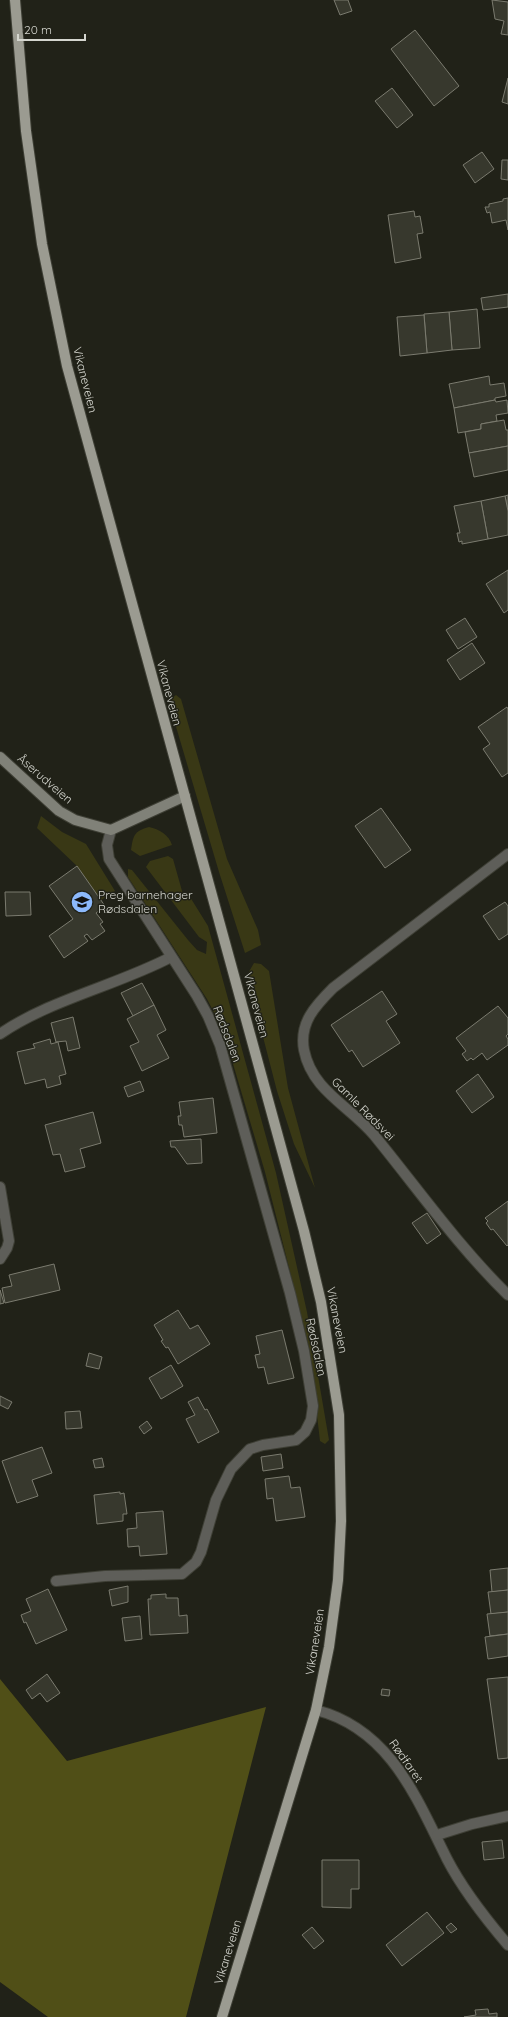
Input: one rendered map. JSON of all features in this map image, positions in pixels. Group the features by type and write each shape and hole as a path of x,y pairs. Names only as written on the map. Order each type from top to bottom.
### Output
{"main road":[{"name":"Vikaneveien","path":"15,0 26,131 42,244 67,366 300,1216 321,1302 339,1415 341,1521 338,1580 332,1624 316,1710 222,2017"}],"street":[{"name":"Åserudveien","path":"0,757 59,811 75,820 111,830"},
{"path":"111,830 185,796"},
{"name":"Rødsdalen","path":"56,1582 104,1576 182,1574 196,1562 201,1552 216,1500 231,1469 240,1458 256,1448 296,1440 305,1432 311,1420 313,1406 304,1351 288,1285 220,1045 208,1016 109,859 108,844 111,830"},
{"name":"Gamle Rødsvei","path":"508,854 333,988 311,1013 305,1024 303,1034 304,1050 308,1065 327,1093 372,1133 447,1226 508,1295"},
{"path":"0,1034 10,1027 42,1012 171,957"},
{"path":"0,1187 9,1241 7,1248 0,1259"},
{"name":"Rødfaret","path":"316,1710 341,1718 356,1726 381,1746 393,1762 437,1835 447,1859 476,1906 508,1945"},
{"path":"437,1835 472,1824 508,1816"}],"shaded area":[{"path":"176,695 181,699 227,859 258,930 261,945 245,953 219,872 169,703"},
{"path":"41,816 62,832 86,844 115,891 101,900 77,866 37,828"},
{"path":"149,827 163,833 169,838 172,845 140,856 131,850 133,841 137,832"},
{"path":"168,856 173,859 184,898 190,897 208,926 276,1173 307,1312 329,1440 325,1444 320,1441 309,1347 265,1172 223,1030 207,999 128,877 128,869 132,870 188,940 197,950 206,954 207,942 199,937 146,867 150,861"},
{"path":"254,963 261,964 269,971 288,1088 315,1188 294,1144 277,1091 247,975"},
{"path":"0,1679 67,1761 266,1707 186,2017 48,2017 0,1982"}],"building":[{"path":"334,0 348,0 352,11 340,15"},
{"path":"492,0 508,2 508,35 501,34 504,21 495,19"},
{"path":"415,30 459,86 434,106 391,49"},
{"path":"508,78 508,104 502,102"},
{"path":"392,88 413,115 397,128 375,101"},
{"path":"482,152 494,169 475,183 463,165"},
{"path":"502,160 508,160 508,180 501,179"},
{"path":"508,198 508,230 506,220 492,223 490,212 487,213 485,207 489,207 489,204 503,201 503,199"},
{"path":"414,211 415,217 420,216 423,233 417,234 421,258 395,263 388,215"},
{"path":"508,294 508,307 483,310 481,298"},
{"path":"477,309 480,348 452,350 449,312"},
{"path":"449,312 452,350 427,353 424,314"},
{"path":"424,315 427,353 400,356 397,317"},
{"path":"489,376 490,385 504,383 506,396 495,398 495,400 454,408 449,384"},
{"path":"495,400 496,402 507,400 508,413 496,415 497,421 481,424 481,429 458,433 454,408"},
{"path":"504,420 506,430 508,430 508,446 469,453 465,432 481,429 481,424"},
{"path":"508,446 508,470 474,477 469,453"},
{"path":"508,495 508,511 505,496"},
{"path":"505,496 508,511 508,535 488,539 481,501"},
{"path":"481,501 488,539 462,544 462,541 459,542 457,533 460,533 454,506"},
{"path":"508,570 508,610 504,613 486,584"},
{"path":"465,618 477,637 458,649 446,630"},
{"path":"472,643 485,663 460,680 447,660"},
{"path":"507,707 508,773 502,777 483,749 490,744 478,727"},
{"path":"381,808 411,850 385,868 355,826"},
{"path":"77,866 105,906 96,913 103,922 100,924 105,931 92,940 87,934 84,936 88,941 64,958 49,936 73,919 49,886"},
{"path":"5,892 30,892 31,915 6,916"},
{"path":"505,902 508,906 508,934 499,940 483,916"},
{"path":"142,983 154,1005 133,1016 121,993"},
{"path":"382,991 397,1014 386,1021 400,1043 363,1067 352,1050 349,1052 331,1025"},
{"path":"154,1005 166,1030 157,1035 169,1058 142,1071 130,1046 139,1042 127,1019"},
{"path":"498,1006 508,1018 508,1034 506,1036 508,1039 508,1045 487,1060 482,1053 473,1060 471,1058 467,1061 462,1054 466,1051 456,1038"},
{"path":"73,1017 80,1048 68,1051 66,1041 56,1042 51,1023"},
{"path":"50,1039 51,1044 58,1042 66,1074 59,1076 61,1084 47,1088 45,1079 25,1084 17,1052 35,1048 33,1044"},
{"path":"478,1074 494,1097 472,1113 456,1091"},
{"path":"140,1081 144,1091 128,1097 124,1087"},
{"path":"213,1098 217,1133 184,1137 182,1125 179,1125 178,1116 181,1116 179,1102"},
{"path":"93,1112 101,1143 80,1149 85,1167 65,1172 60,1154 53,1155 45,1125"},
{"path":"201,1139 202,1163 187,1164 175,1147 171,1147 170,1141"},
{"path":"508,1201 507,1246 493,1229 491,1230 486,1223 488,1221 485,1218"},
{"path":"427,1213 441,1234 427,1244 412,1223"},
{"path":"54,1264 60,1290 5,1303 2,1288 12,1286 9,1275"},
{"path":"0,1290 4,1303 0,1304"},
{"path":"178,1310 190,1329 198,1325 210,1344 178,1364 168,1347 166,1348 161,1341 163,1340 154,1325"},
{"path":"282,1330 294,1378 268,1384 264,1367 258,1368 255,1355 260,1354 256,1336"},
{"path":"89,1353 102,1357 99,1369 86,1366"},
{"path":"171,1365 183,1386 161,1399 149,1378"},
{"path":"0,1396 12,1402 8,1409 0,1405"},
{"path":"198,1397 205,1410 207,1409 219,1432 198,1443 186,1419 195,1415 188,1402"},
{"path":"80,1411 82,1428 66,1429 65,1412"},
{"path":"147,1421 152,1428 144,1434 139,1427"},
{"path":"42,1447 52,1473 32,1480 38,1496 17,1503 2,1461"},
{"path":"281,1454 283,1468 263,1471 261,1457"},
{"path":"102,1458 104,1467 95,1468 93,1460"},
{"path":"289,1476 291,1488 300,1487 305,1517 276,1521 273,1498 267,1499 265,1479"},
{"path":"120,1492 120,1494 124,1493 127,1514 123,1514 123,1521 97,1524 94,1495"},
{"path":"163,1511 167,1554 140,1556 139,1546 128,1547 127,1529 137,1528 136,1513"},
{"path":"508,1568 508,1590 492,1592 490,1570"},
{"path":"128,1586 128,1602 112,1606 109,1590"},
{"path":"48,1589 67,1630 36,1644 26,1622 24,1623 21,1615 31,1611 26,1599"},
{"path":"508,1590 508,1612 491,1614 488,1592"},
{"path":"166,1594 166,1598 178,1598 179,1616 187,1615 188,1633 150,1635 148,1599 151,1599 151,1595"},
{"path":"508,1612 508,1634 490,1636 487,1614"},
{"path":"140,1616 142,1639 125,1641 122,1618"},
{"path":"508,1634 508,1656 488,1659 485,1637"},
{"path":"47,1674 60,1693 47,1702 40,1693 32,1699 26,1690"},
{"path":"508,1677 508,1758 498,1759 487,1679"},
{"path":"382,1689 390,1690 389,1696 381,1695"},
{"path":"502,1840 504,1858 484,1860 482,1842"},
{"path":"322,1860 359,1860 359,1889 351,1889 351,1908 322,1907"},
{"path":"427,1912 444,1933 402,1966 386,1945"},
{"path":"451,1923 457,1929 451,1933 446,1927"},
{"path":"312,1927 324,1941 314,1949 302,1935"},
{"path":"488,2009 489,2014 497,2013 497,2017 464,2017 476,2015 475,2010"}],"place":[{"name":"Preg barnehager Rødsdalen","path":"82,902"}]}
